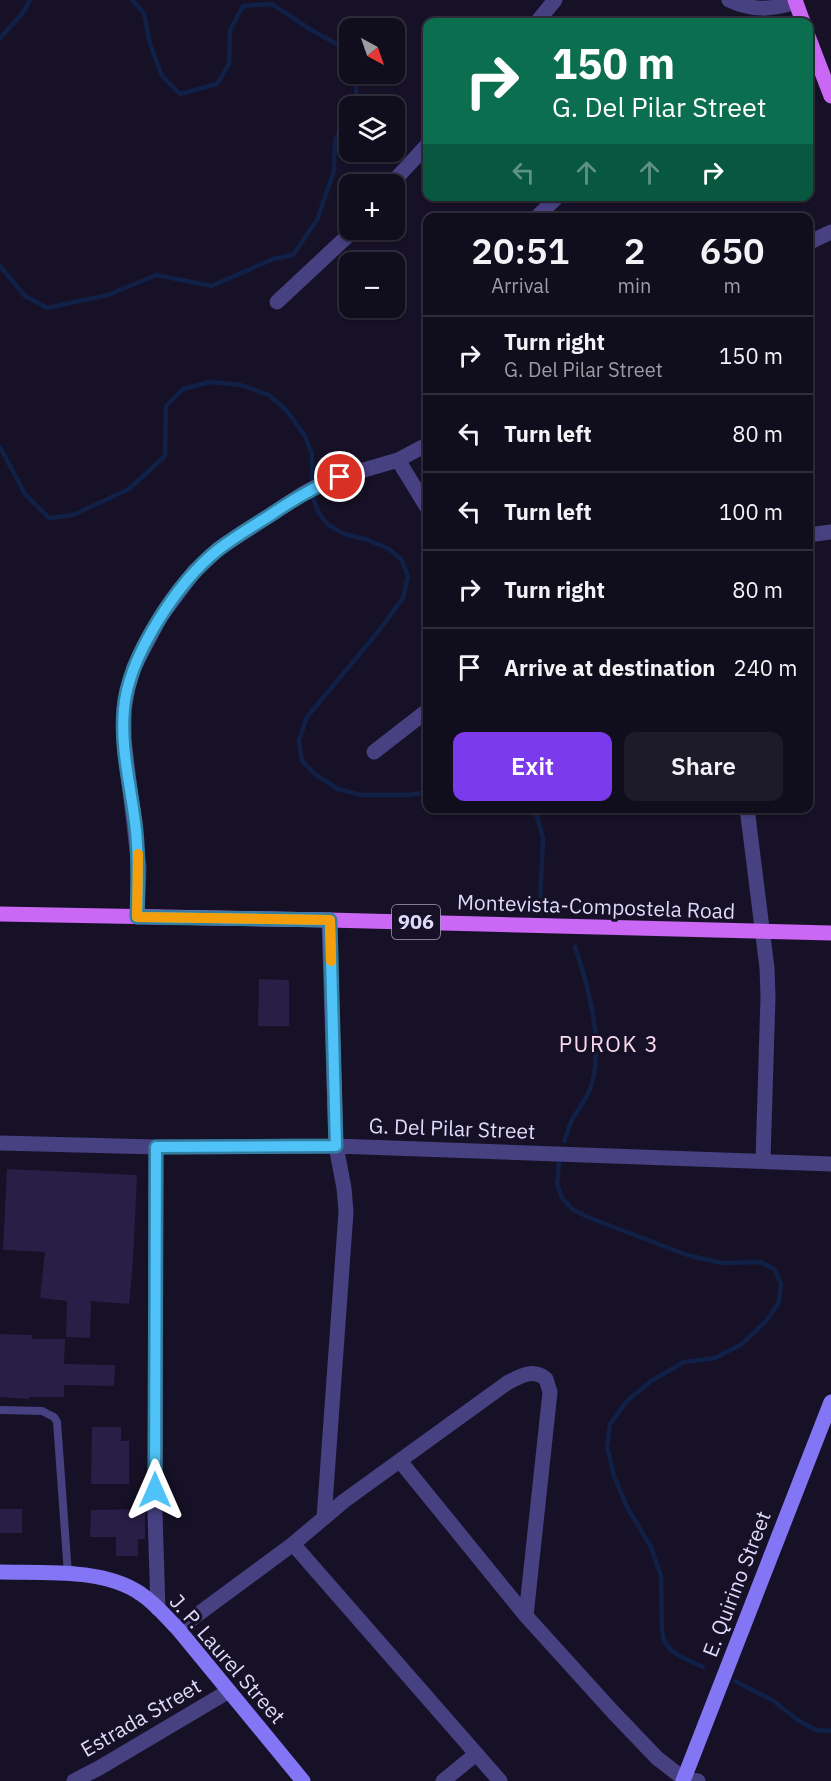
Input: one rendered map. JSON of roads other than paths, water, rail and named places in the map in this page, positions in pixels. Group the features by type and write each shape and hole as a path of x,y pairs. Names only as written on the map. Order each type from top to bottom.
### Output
{"main road":[{"path":"795,1 801,18"},
{"path":"813,49 831,96"},
{"name":"Montevista-Compostela Road","path":"0,914 831,933"},
{"name":"E. Quirino Street","path":"688,1780 712,1705 831,1402"},
{"name":"J. P. Laurel Street","path":"0,1572 68,1574 102,1578 123,1583 141,1594 178,1629 303,1781"}],"street":[{"path":"540,18 555,0"},
{"path":"729,0 750,8 764,10 781,8 795,1"},
{"path":"400,174 423,149"},
{"path":"541,213 553,201"},
{"path":"813,241 831,232"},
{"path":"277,302 343,240"},
{"path":"137,917 139,867 124,739 124,709 134,667 161,616 194,573 218,549 257,523 324,482 398,460 423,447"},
{"path":"398,460 423,501"},
{"path":"813,534 831,532"},
{"path":"374,752 423,714"},
{"path":"748,813 767,968 763,1160"},
{"path":"324,1518 346,1212 336,1146 330,920"},
{"name":"G. Del Pilar Street","path":"0,1143 156,1147 336,1146 831,1164"},
{"path":"156,1147 155,1513 158,1609"},
{"path":"178,1629 400,1461 507,1383 529,1373 542,1375 546,1379 550,1392 526,1616"},
{"path":"400,1461 526,1616 657,1758 688,1780"},
{"path":"293,1544 500,1781"},
{"name":"Estrada Street","path":"74,1781 229,1691"},
{"path":"443,1781 476,1754"}],"lane":[{"path":"0,1410 42,1411 54,1417 57,1422 68,1574"}],"waterway":[{"path":"0,38 22,14 30,0"},
{"path":"132,0 144,13 150,44 162,76 180,94 217,84 229,64 230,30 243,6 272,4 339,45"},
{"path":"355,84 357,96"},
{"path":"0,266 25,296 47,308 108,295 156,275 212,286 273,259 293,255 317,220 334,171 335,140 339,133"},
{"path":"0,447 25,494 49,518 73,515 129,489 165,456 166,406 183,389 210,382 241,385 269,395 287,411 305,436 312,454 312,478"},
{"path":"312,496 319,513 328,525 345,534 389,549 401,559 408,576 403,598 307,717 299,740 302,761 315,774 338,789 361,795 423,793"},
{"path":"534,813 537,816 543,838 540,903"},
{"path":"564,1141 572,1120 589,1093 596,1049 593,1014 575,947"},
{"path":"559,1163 557,1184 562,1198 572,1209 687,1255 722,1263 761,1262 774,1269 781,1284 779,1302 767,1320 742,1344 715,1358 684,1362 651,1381 626,1402 610,1424 607,1447 614,1476 627,1507 651,1547 661,1576 664,1641 679,1656 703,1667"},
{"path":"735,1681 772,1700 798,1720 816,1730 831,1731"}],"district":[{"name":"PUROK 3","path":"609,1044"}]}
